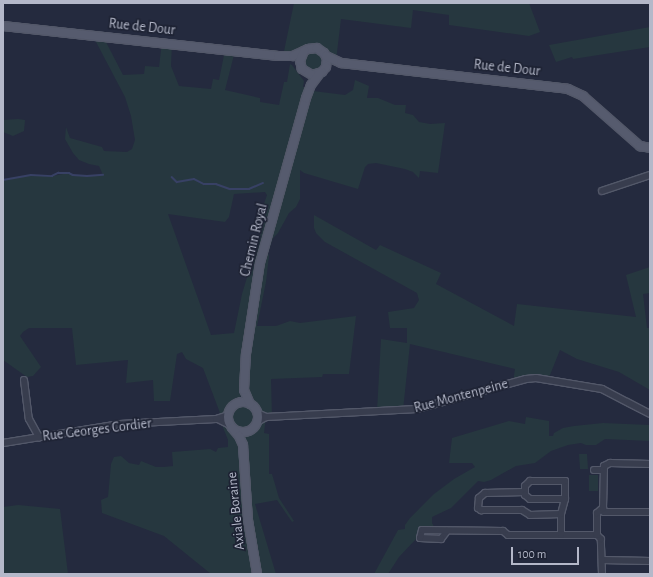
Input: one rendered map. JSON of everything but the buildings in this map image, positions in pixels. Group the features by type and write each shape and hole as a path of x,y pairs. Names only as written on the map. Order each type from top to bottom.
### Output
{"main road":[{"name":"Rue de Dour","path":"3,26 278,56"},
{"path":"317,48 326,56 327,63 322,72 308,74 301,67 278,56 293,56 304,51 317,48"},
{"path":"301,67 300,57 304,51"},
{"name":"Rue de Dour","path":"326,56 341,63 568,89 583,96 640,146 650,148"},
{"name":"Rue de Dour","path":"322,72 341,63"},
{"name":"Chemin Royal","path":"301,67 307,80 306,98"},
{"name":"Chemin Royal","path":"237,404 244,390 249,328 260,262 306,98 311,85 322,72"},
{"name":"Chemin Royal","path":"244,390 250,404"},
{"path":"237,404 250,404 257,418 255,426 248,432 240,432 231,427 228,415 231,408 237,404"},
{"name":"Axiale Boraine","path":"231,427 239,436 243,445 248,520 257,574"},
{"name":"Axiale Boraine","path":"243,445 248,432"}],"street":[{"path":"602,191 650,175"},
{"name":"Rue Montenpeine","path":"257,418 417,409 520,380 536,378 602,389 650,414"},
{"path":"24,380 29,419 39,437"},
{"name":"Rue Georges Cordier","path":"3,443 120,424 216,419 228,415"},
{"name":"Rue Georges Cordier","path":"216,419 226,422 231,427"},
{"path":"650,464 610,463 606,464 603,470 604,512 650,512"},
{"path":"594,470 603,470"},
{"path":"561,535 561,514 565,499 565,481 530,481 525,486 527,498 530,499 565,499"},
{"path":"525,492 485,493 479,498 478,508 481,510 522,510 530,515 561,514"},
{"path":"602,574 601,539 597,535 597,513 603,508"},
{"path":"447,530 503,531 508,535 597,535"},
{"path":"602,560 650,561"}],"shaded area":[{"path":"294,3 529,3 540,32 529,36 449,25 449,15 413,10 411,28 341,19 336,61 321,50 283,56"},
{"path":"650,27 650,47 573,59 572,57 556,62 549,45"},
{"path":"106,36 106,42 123,75 144,74 145,66 159,67 162,42 172,43 171,66 179,86 211,89 213,79 219,80 225,50 235,51 225,90 260,98 260,102 279,105 284,82 287,82 290,64 292,65 304,81 303,87 305,87 293,154 313,91 345,95 353,90 355,80 369,86 367,98 378,98 395,105 406,105 405,113 413,115 419,122 430,124 445,123 438,173 420,171 419,178 413,172 405,169 376,163 368,164 365,167 358,189 304,173 300,170 300,199 296,207 289,213 278,233 273,238 268,253 269,256 266,282 257,326 276,326 290,321 300,323 356,316 349,374 323,374 322,377 271,379 272,417 266,417 264,433 269,434 269,474 272,474 279,498 294,521 292,522 277,500 255,504 276,574 211,574 164,536 102,513 101,500 108,497 111,464 114,457 121,456 129,463 139,465 141,461 156,467 164,467 173,466 172,452 210,449 216,452 218,448 228,447 228,440 220,420 244,440 248,432 255,426 258,417 243,391 237,404 231,408 228,415 223,417 222,413 220,413 203,368 186,359 182,352 177,354 170,401 154,401 153,380 126,383 128,360 76,365 72,328 29,328 23,332 20,336 41,367 33,376 27,377 3,360 3,180 31,175 52,176 69,173 73,175 87,176 103,175 99,166 79,160 73,153 65,139 66,127 70,138 102,147 104,151 127,152 132,149 135,140 131,116 125,97 95,40","holes":["265,192 267,195 257,224 261,231 242,294 234,333 211,335 168,214 225,222 229,217 234,194"]},
{"path":"313,52 319,55 322,61 319,67 313,70 307,67 304,61 307,55"},
{"path":"3,120 25,120 24,131 13,136 3,132"},
{"path":"314,215 376,250 380,245 441,273 436,284 514,326 517,304 636,317 626,275 650,267 650,293 643,294 647,328 650,328 650,390 619,372 577,359 560,350 548,380 513,382 515,369 410,344 403,410 377,411 381,339 407,343 407,328 390,328 388,312 414,308 419,300 417,293 325,242 316,233 314,228"},
{"path":"242,406 246,407 252,413 252,421 246,427 242,428 238,427 232,421 231,417 232,413 238,407"},
{"path":"526,417 549,421 549,436 553,436 554,433 563,428 574,426 603,423 650,425 650,441 605,439 596,445 586,445 581,443 568,445 551,451 535,463 516,466 491,480 484,482 478,481 451,508 432,517 432,523 436,530 422,530 420,538 416,539 399,557 388,574 374,574 398,530 405,529 405,525 410,518 434,494 454,479 475,467 472,463 449,463 452,438 509,421 525,424"},
{"path":"579,454 587,454 588,469 580,469"},
{"path":"589,475 598,475 598,491 589,491"},
{"path":"18,505 60,509 68,574 3,574 3,507"}],"waterway":[{"path":"3,180 31,175 52,176 58,173 87,176 103,175"},
{"path":"172,177 177,182 194,179 204,184 216,184 230,189 249,189 263,183"}]}
